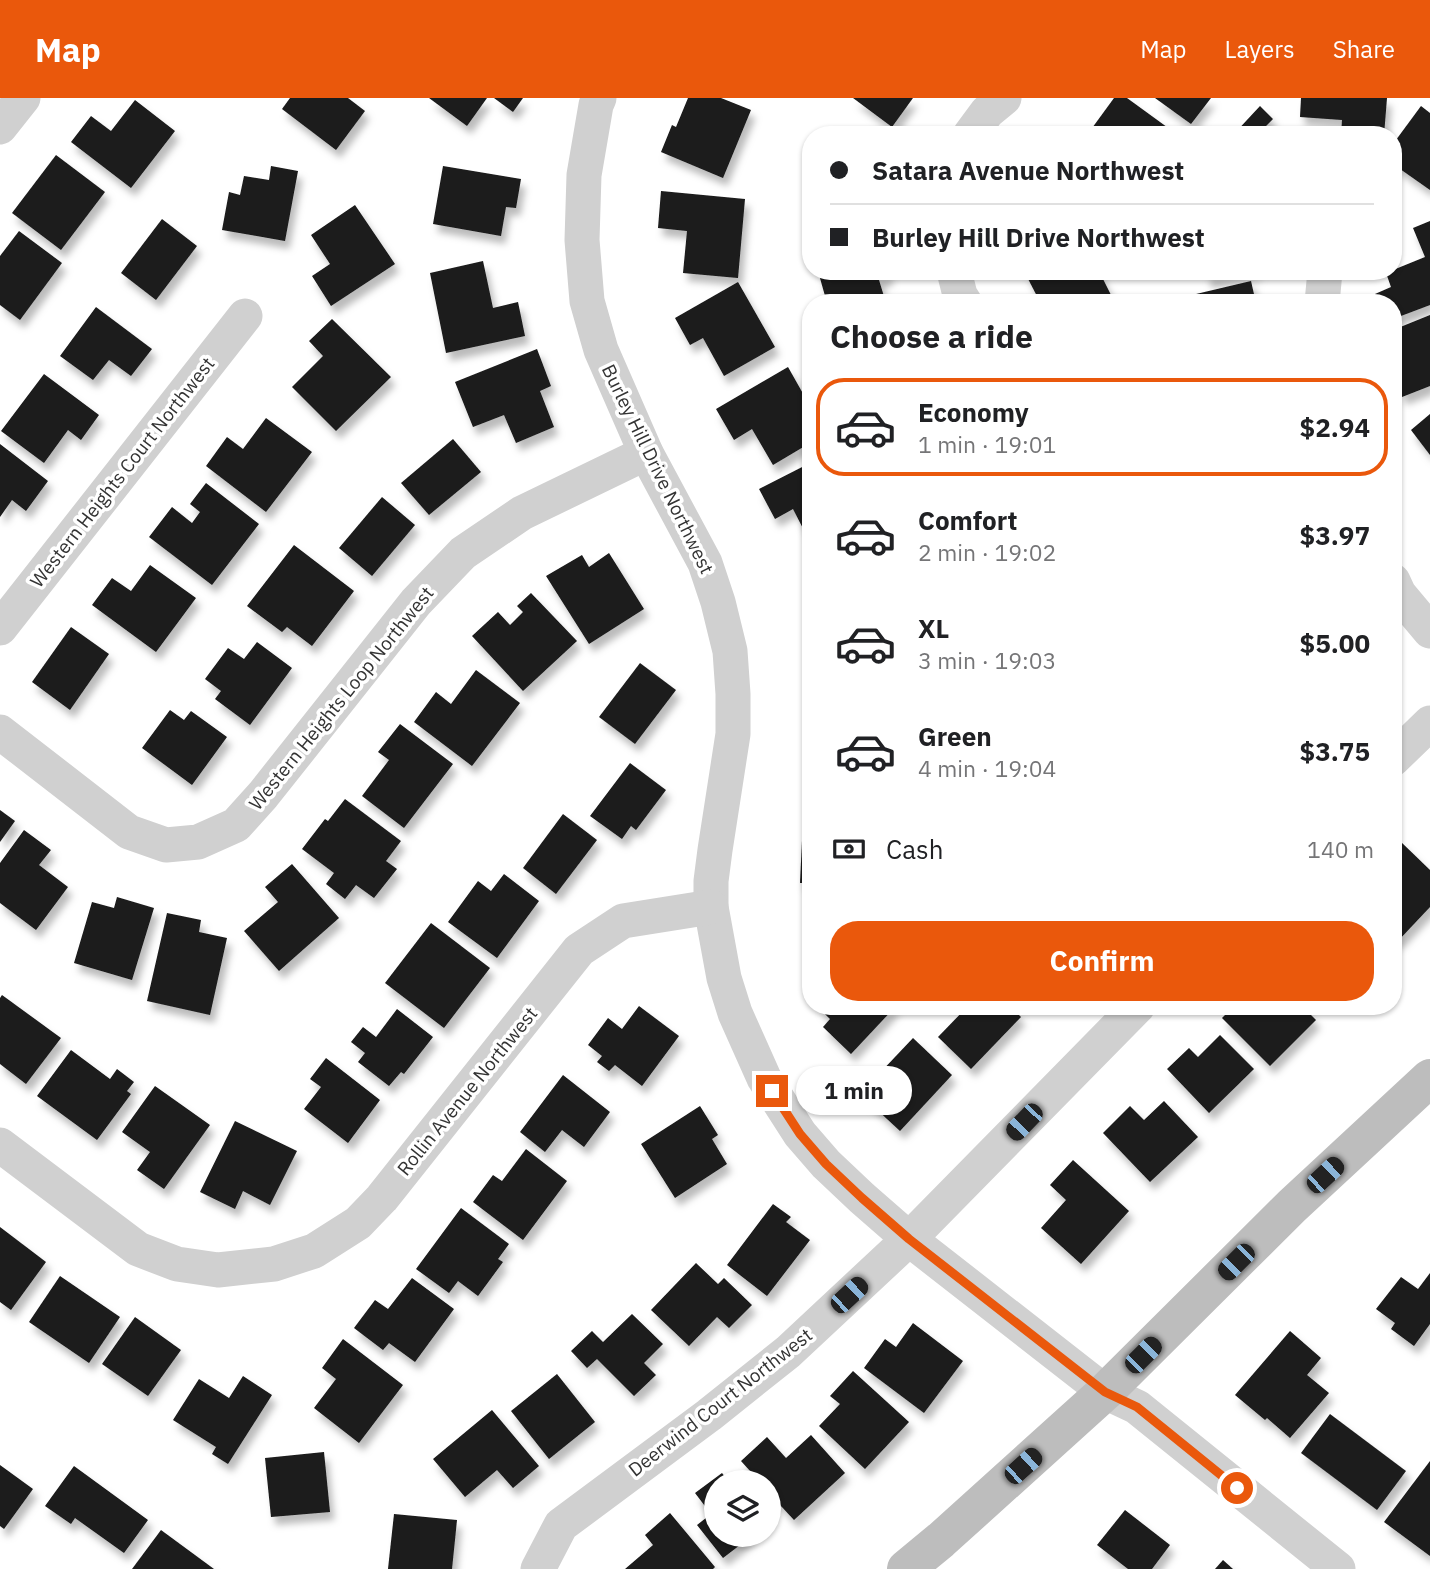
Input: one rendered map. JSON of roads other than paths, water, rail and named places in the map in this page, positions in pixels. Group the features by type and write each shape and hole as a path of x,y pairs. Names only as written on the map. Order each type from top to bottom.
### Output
{"main road":[{"path":"906,1569 1105,1392 1292,1206 1430,1078"}],"street":[{"path":"0,127 23,98"},
{"name":"Burley Hill Drive Northwest","path":"599,98 584,175 582,240 587,300 601,350 646,453 705,563 718,601 730,652 733,734 715,850 711,907 724,978 735,1013 764,1078 800,1134 826,1164 909,1239 1105,1392 1137,1407 1338,1569"},
{"path":"976,126 986,112 1004,98"},
{"name":"Western Heights Court Northwest","path":"0,628 245,316"},
{"name":"Western Heights Loop Northwest","path":"0,732 130,832 166,845 198,842 236,825 263,795 416,602 463,553 522,513 646,453"},
{"path":"1402,598 1430,631"},
{"path":"1402,750 1430,723"},
{"name":"Rollin Avenue Northwest","path":"0,1145 138,1249 177,1264 218,1270 274,1264 314,1251 358,1223 382,1198 579,950 623,921 711,907"},
{"name":"Deerwind Court Northwest","path":"538,1569 561,1525 789,1352 909,1239 1129,1015"}]}
